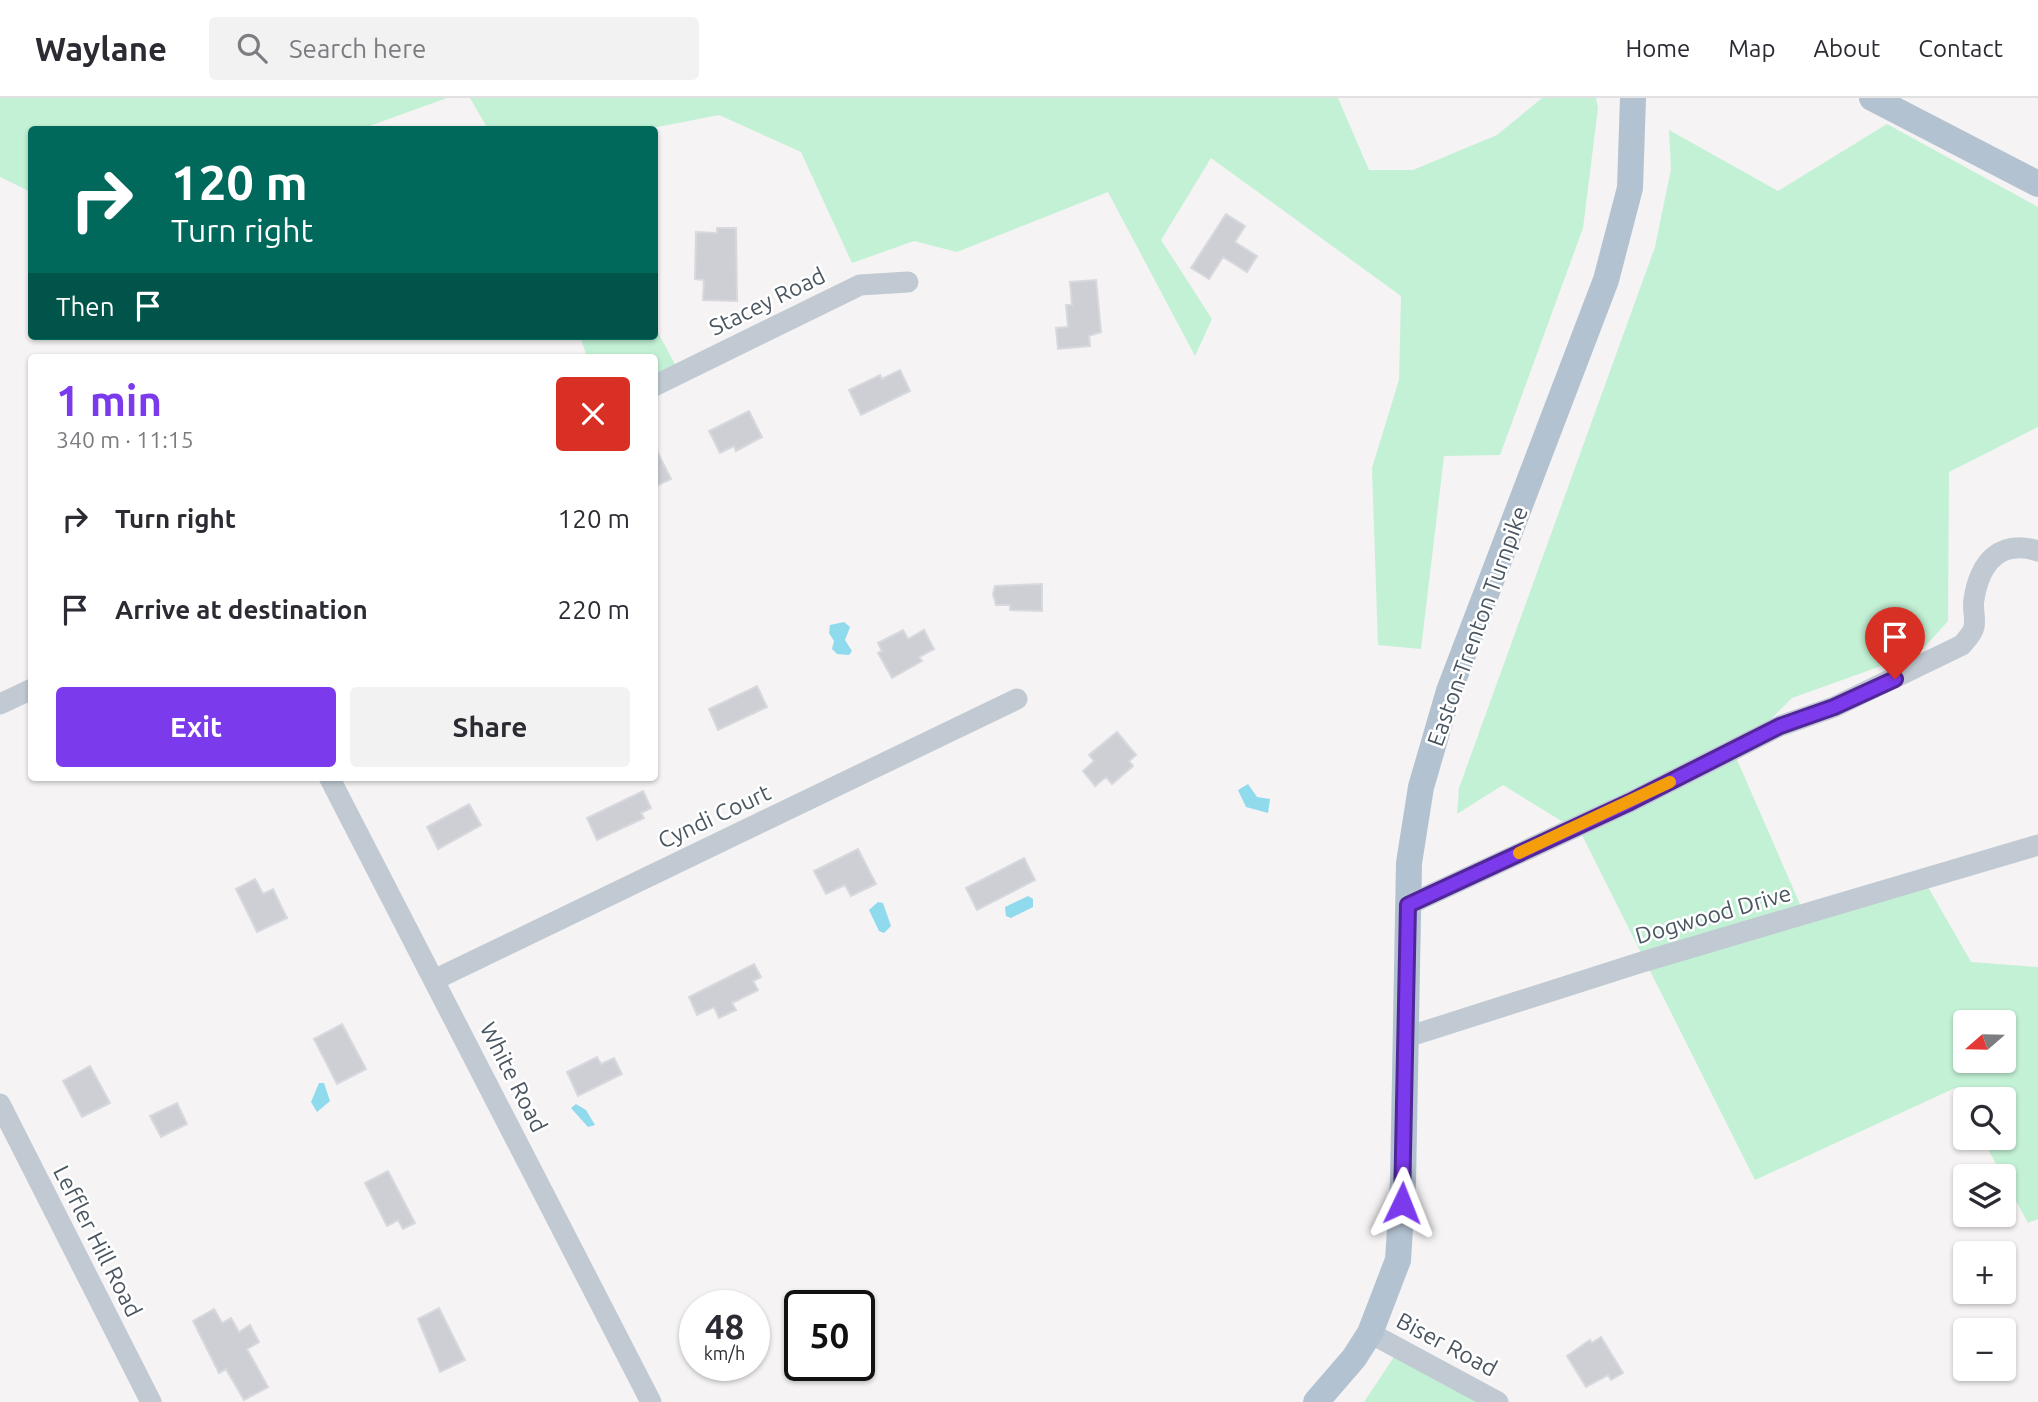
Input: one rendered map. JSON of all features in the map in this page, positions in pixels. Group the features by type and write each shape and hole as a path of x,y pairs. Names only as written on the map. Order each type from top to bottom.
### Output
{"main road":[{"name":"Easton-Trenton Turnpike","path":"1316,1402 1347,1367 1370,1333 1398,1260 1403,1182 1408,905 1414,827 1437,724 1594,313 1617,241 1633,164 1633,98"},
{"path":"1872,98 2038,184"}],"street":[{"name":"Stacey Road","path":"658,384 860,285 908,282"},
{"path":"1408,905 1630,802 1780,726 1834,707 1962,645 1974,628 1973,601 1988,563 2000,551 2021,545 2038,551"},
{"path":"0,704 28,691"},
{"name":"Cyndi Court","path":"434,980 1017,699"},
{"name":"White Road","path":"331,781 651,1402"},
{"name":"Dogwood Drive","path":"1404,1038 1639,963 2038,845"},
{"name":"Leffler Hill Road","path":"0,1104 150,1402"},
{"name":"Biser Road","path":"1370,1333 1498,1402"}],"green space":[{"path":"0,98 447,98 369,126 28,126 28,191 0,177"},
{"path":"470,98 1338,98 1369,170 1413,170 1497,135 1542,98 1596,98 1598,108 1583,228 1500,455 1444,456 1421,649 1378,645 1372,468 1399,380 1401,296 1211,158 1161,240 1212,319 1195,356 1108,192 957,252 914,241 852,263 801,152 719,115 658,127 486,126"},
{"path":"1887,124 2038,207 2038,427 1949,472 1948,621 1920,652 1792,698 1735,755 1806,918 1924,880 1971,962 2038,967 2038,1219 2028,1223 2016,1201 2016,1164 1996,1164 1988,1150 2016,1150 2016,1087 1953,1087 1755,1180 1581,833 1503,785 1457,814 1459,788 1655,247 1671,169 1669,130 1778,191"},
{"path":"658,333 684,381 658,394 658,354 586,354 581,340 658,340"},
{"path":"1402,1345 1503,1402 1364,1402"}],"water":[{"path":"844,622 850,627 845,640 852,651 849,655 837,654 832,649 834,641 829,633 830,625"},
{"path":"1248,784 1257,797 1270,799 1268,813 1246,807 1238,790"},
{"path":"1028,896 1033,899 1033,907 1011,918 1006,916 1005,907"},
{"path":"878,902 883,903 891,926 884,933 879,931 869,910"},
{"path":"319,1083 324,1083 330,1101 317,1112 311,1102"},
{"path":"576,1104 586,1110 595,1125 588,1127 571,1108"}],"building":[{"path":"1226,214 1245,226 1235,242 1257,256 1247,272 1223,257 1209,279 1191,268"},
{"path":"717,228 736,228 737,301 703,300 704,280 695,279 696,232 717,233"},
{"path":"1096,280 1101,332 1089,336 1090,346 1058,349 1056,328 1068,327 1066,305 1072,305 1070,282"},
{"path":"900,370 910,391 861,415 849,390 880,375 882,379"},
{"path":"749,411 762,437 736,451 734,446 720,453 709,431"},
{"path":"658,453 671,479 658,485"},
{"path":"1042,584 1042,611 1010,610 1010,605 996,605 993,594 995,586"},
{"path":"903,630 908,639 924,630 934,649 919,657 922,661 892,678 878,653 882,651 878,643"},
{"path":"757,686 767,707 718,730 709,709"},
{"path":"1117,732 1136,755 1129,761 1133,766 1112,784 1106,777 1095,786 1083,771 1094,761 1089,755"},
{"path":"643,791 651,808 641,813 644,818 597,840 587,818"},
{"path":"469,804 481,825 438,849 427,827"},
{"path":"858,849 876,884 851,896 845,885 826,894 814,871"},
{"path":"1024,858 1035,880 977,910 966,888"},
{"path":"255,879 263,894 273,889 287,918 257,932 236,889"},
{"path":"754,964 761,977 753,981 758,990 732,1003 736,1010 719,1018 714,1007 697,1015 689,997"},
{"path":"342,1024 366,1069 337,1084 314,1039"},
{"path":"597,1057 601,1064 614,1058 622,1074 578,1096 567,1072"},
{"path":"90,1066 110,1103 82,1117 63,1081"},
{"path":"177,1103 187,1124 161,1137 150,1116"},
{"path":"388,1171 415,1223 403,1229 398,1220 387,1226 365,1183"},
{"path":"439,1308 465,1360 440,1372 418,1319"},
{"path":"214,1309 222,1323 231,1318 239,1332 250,1325 259,1342 247,1349 268,1387 244,1400 226,1369 219,1373 193,1321"},
{"path":"1601,1337 1623,1373 1611,1380 1608,1375 1586,1387 1567,1356 1590,1340 1592,1343"}],"slow traffic":[{"path":"1519,853 1670,782"}],"route":[{"path":"1402,1203 1408,905 1630,802 1780,726 1834,707 1895,679"}]}
